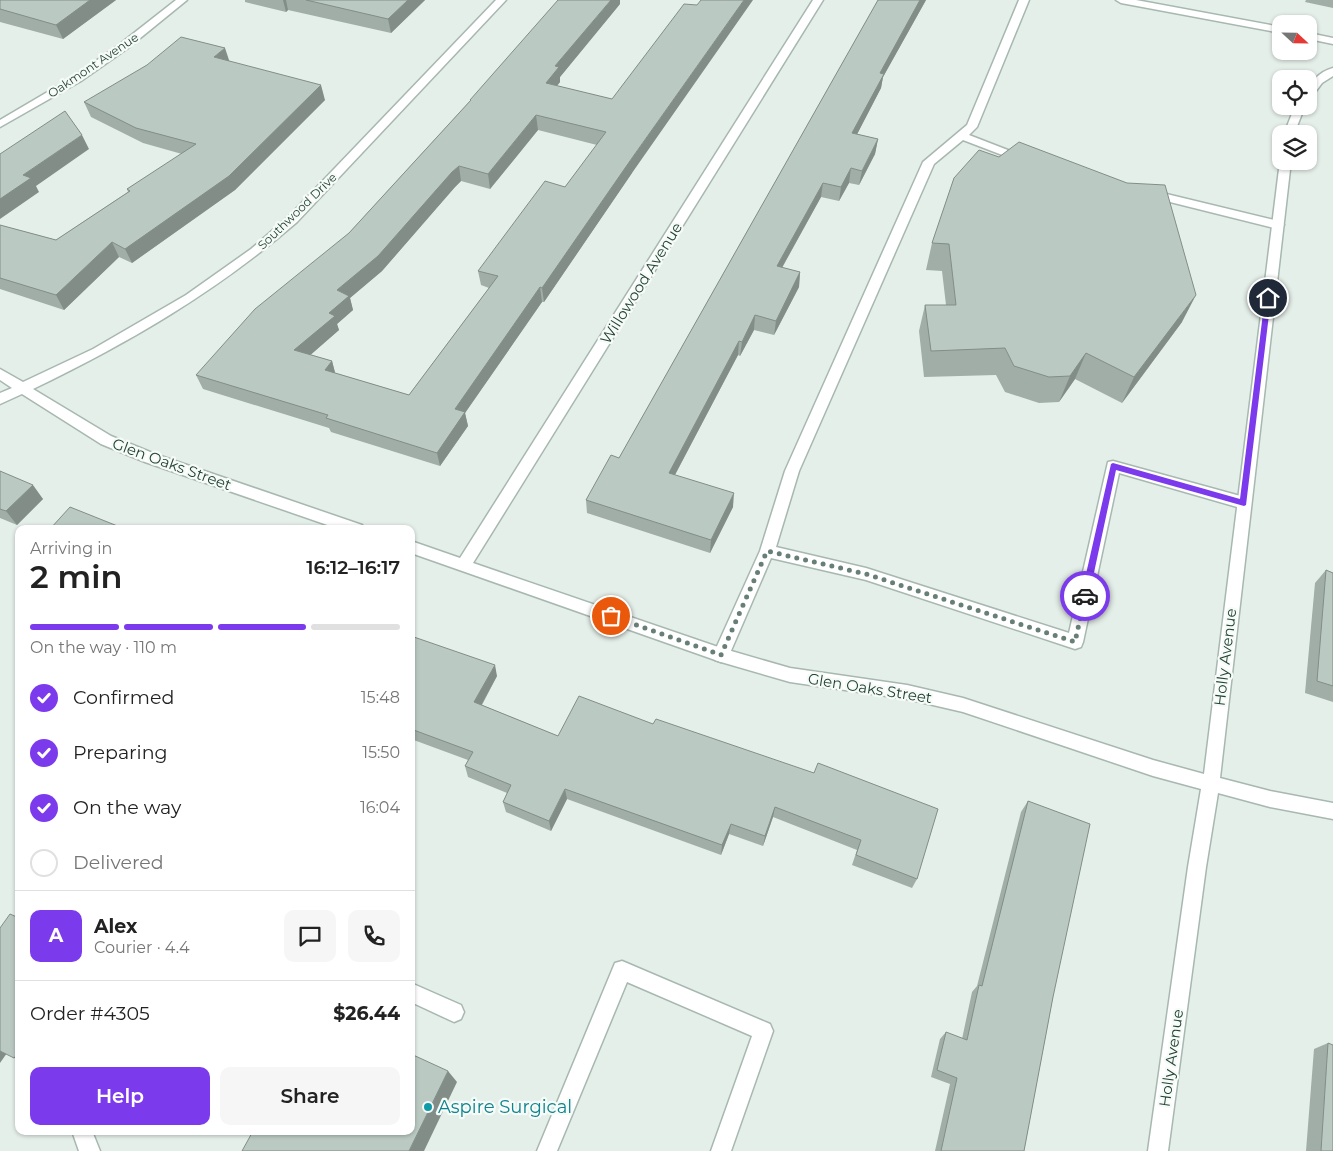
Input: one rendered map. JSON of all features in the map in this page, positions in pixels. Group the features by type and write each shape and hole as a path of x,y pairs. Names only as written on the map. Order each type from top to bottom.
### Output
{"street":[{"name":"Oakmont Avenue","path":"0,124 77,80 182,0"},
{"name":"Southwood Drive","path":"0,399 98,352 190,298 254,252 300,212 501,0"},
{"name":"Willowood Avenue","path":"464,565 818,0"},
{"path":"721,655 767,551 792,470 929,162 972,127 1024,0"},
{"path":"1121,0 1272,28"},
{"path":"1318,38 1333,41"},
{"path":"1317,82 1333,71"},
{"path":"962,136 1031,162"},
{"name":"Holly Avenue","path":"1158,1151 1197,867 1211,782 1285,170"},
{"path":"1142,192 1278,225"},
{"name":"Glen Oaks Street","path":"0,374 24,388 53,409 106,440 150,458 345,525"},
{"path":"767,551 866,574 1075,642 1113,466 1244,503"},
{"name":"Glen Oaks Street","path":"415,548 721,655 790,675 907,692 963,705 1153,768 1270,799 1333,811"},
{"path":"547,1151 622,970 763,1031 721,1151"},
{"path":"415,994 454,1012"},
{"path":"82,1135 90,1151"}],"building":[{"path":"0,0 90,0 56,25 0,9"},
{"path":"306,0 408,0 388,19"},
{"path":"558,0 611,0 555,66 559,67 546,83 612,99 684,4 697,5 701,0 744,0 455,409 465,412 437,453 326,418 328,415 196,375 255,309 349,233","holes":["536,115 606,132 565,187 545,181 478,271 498,276 409,395 325,370 332,361 294,350 335,316 329,313 349,296 337,290 378,256 459,166 488,174"]},
{"path":"878,0 920,0 880,73 884,74 852,133 878,139 862,171 851,168 841,187 823,183 777,266 800,272 776,321 755,315 742,342 739,341 669,473 734,493 711,540 586,500 611,455 619,458"},
{"path":"181,37 225,48 214,57 321,85 229,176 125,249 112,242 56,295 0,278 0,225 56,240 130,191 127,189 196,144 136,128 84,102 147,65"},
{"path":"65,111 82,135 23,175 31,178 0,199 0,154"},
{"path":"1019,142 1127,183 1165,185 1196,295 1134,377 1086,353 1070,376 1049,377 1014,366 1005,348 931,351 925,305 956,305 949,244 932,243 954,178 979,150 999,157"},
{"path":"0,471 33,485 6,511 0,509"},
{"path":"70,507 115,525 54,525"},
{"path":"1326,570 1333,573 1333,686 1317,681"},
{"path":"415,637 495,665 474,702 558,736 579,696 653,724 656,719 814,773 818,763 938,809 917,879 856,855 861,840 775,807 765,836 731,824 722,845 565,789 549,821 503,802 511,785 465,766 473,752 415,730"},
{"path":"1028,801 1090,824 1053,997 1024,1151 941,1151 957,1078 937,1070 946,1032 967,1040 979,985 982,986"},
{"path":"10,914 15,916 14,1058 0,1051 0,928"},
{"path":"1328,1043 1333,1045 1333,1151 1321,1151"},
{"name":"Aspire Surgical","path":"415,1056 448,1071 409,1151 242,1151 251,1135 415,1135"}],"way so far":[{"path":"611,616 721,655 767,551 866,574 1075,642 1085,596"}],"place":[{"name":"Aspire Surgical","path":"428,1107"}],"route":[{"path":"1085,596 1113,466 1244,503 1268,298"}]}
